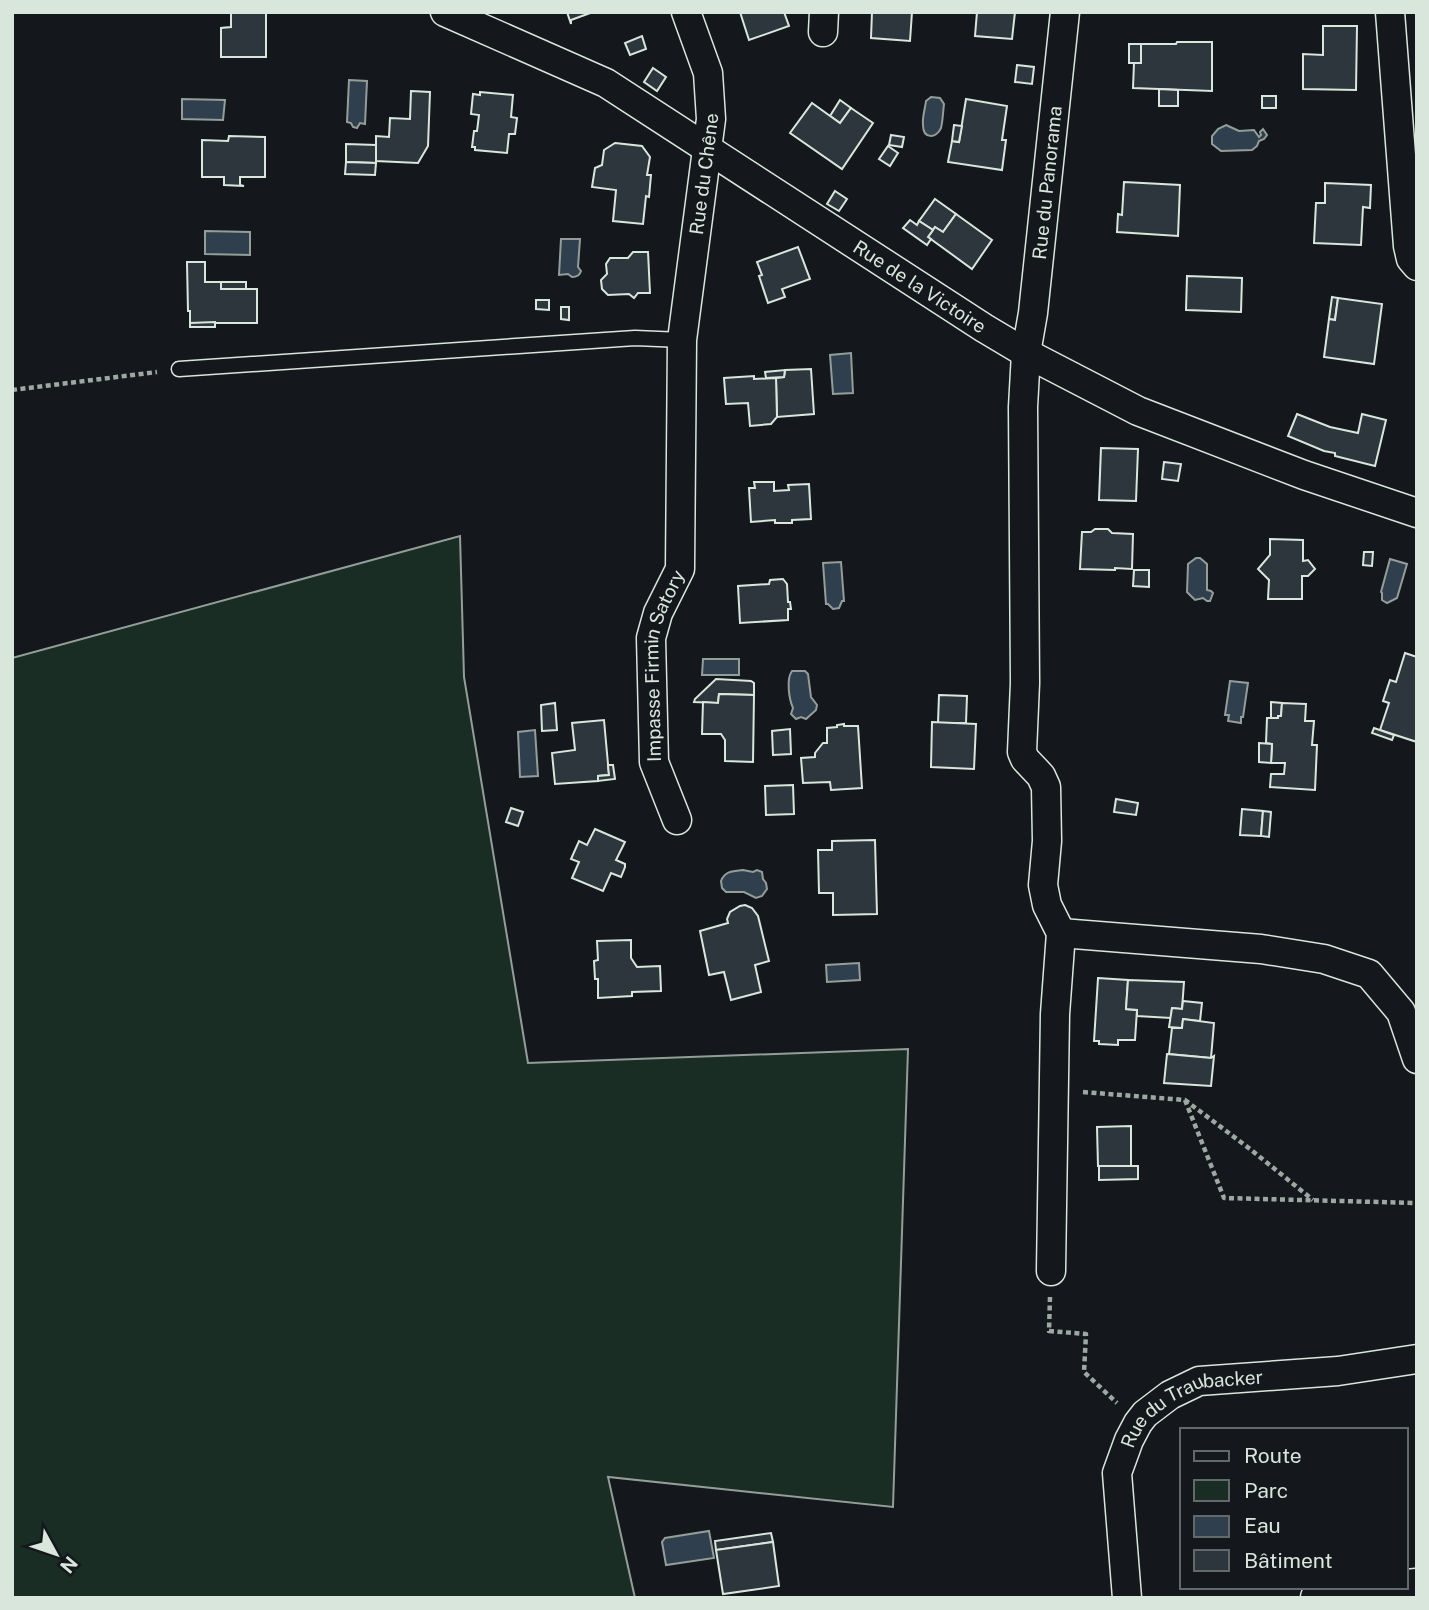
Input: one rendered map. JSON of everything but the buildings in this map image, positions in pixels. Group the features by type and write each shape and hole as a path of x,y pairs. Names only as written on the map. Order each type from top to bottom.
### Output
{"main road":[{"path":"1320,1598 1407,1589"}],"street":[{"name":"Rue de la Victoire","path":"445,12 606,83 984,328 1138,411 1304,475 1417,513"},
{"name":"Rue du Chêne","path":"682,340 711,119 708,74 687,12"},
{"name":"Rue du Panorama","path":"1061,933 1047,905 1043,885 1047,841 1046,787 1041,776 1025,759 1023,752 1023,407 1026,353 1033,313 1065,12"},
{"path":"1390,12 1408,246 1417,266"},
{"name":"Impasse Firmin Satory","path":"677,820 654,762 651,638 658,613 680,569 682,340"},
{"path":"1051,1271 1055,1014 1061,933 1261,949 1324,959 1368,974 1401,1012 1417,1059"},
{"name":"Rue du Traubacker","path":"1127,1598 1117,1473 1129,1440 1145,1414 1170,1395 1199,1381 1338,1371 1417,1359"}],"lane":[{"path":"179,369 635,338 682,340"}],"path":[{"path":"12,390 179,369"},
{"path":"1054,1090 1185,1100 1313,1200"},
{"path":"1185,1100 1224,1198 1417,1203"},
{"path":"1049,1331 1086,1334 1084,1372 1115,1402"}],"green space":[{"path":"460,536 464,677 528,1063 908,1049 893,1507 608,1477 635,1598 12,1598 12,658"}],"water":[{"path":"349,80 367,81 365,124 360,123 357,128 347,122"},
{"path":"931,97 940,98 944,104 941,128 933,136 925,133 923,122 926,101"},
{"path":"182,99 225,100 223,120 182,119"},
{"path":"1226,125 1239,131 1254,130 1259,137 1263,129 1267,135 1252,150 1221,151 1212,144 1212,136"},
{"path":"205,231 250,232 250,255 205,254"},
{"path":"561,239 580,239 578,267 581,271 576,276 559,275"},
{"path":"851,353 853,393 833,394 830,355"},
{"path":"1196,558 1207,564 1207,590 1213,593 1210,601 1203,598 1195,600 1187,592 1188,564"},
{"path":"1390,559 1407,564 1397,598 1387,603 1382,600 1381,592"},
{"path":"841,562 844,601 839,608 833,609 826,604 823,563"},
{"path":"703,659 739,659 739,675 702,675"},
{"path":"792,671 805,671 808,674 811,697 817,705 816,710 806,719 796,719 791,714 793,708 789,684"},
{"path":"1230,681 1248,683 1241,723 1228,721 1229,715 1225,715"},
{"path":"535,730 538,776 520,777 518,732"},
{"path":"743,870 762,872 767,889 762,896 756,898 744,892 726,892 722,888 721,881 727,873"},
{"path":"859,963 860,980 827,982 826,965"},
{"path":"709,1531 714,1558 666,1565 662,1542 665,1538"}]}
